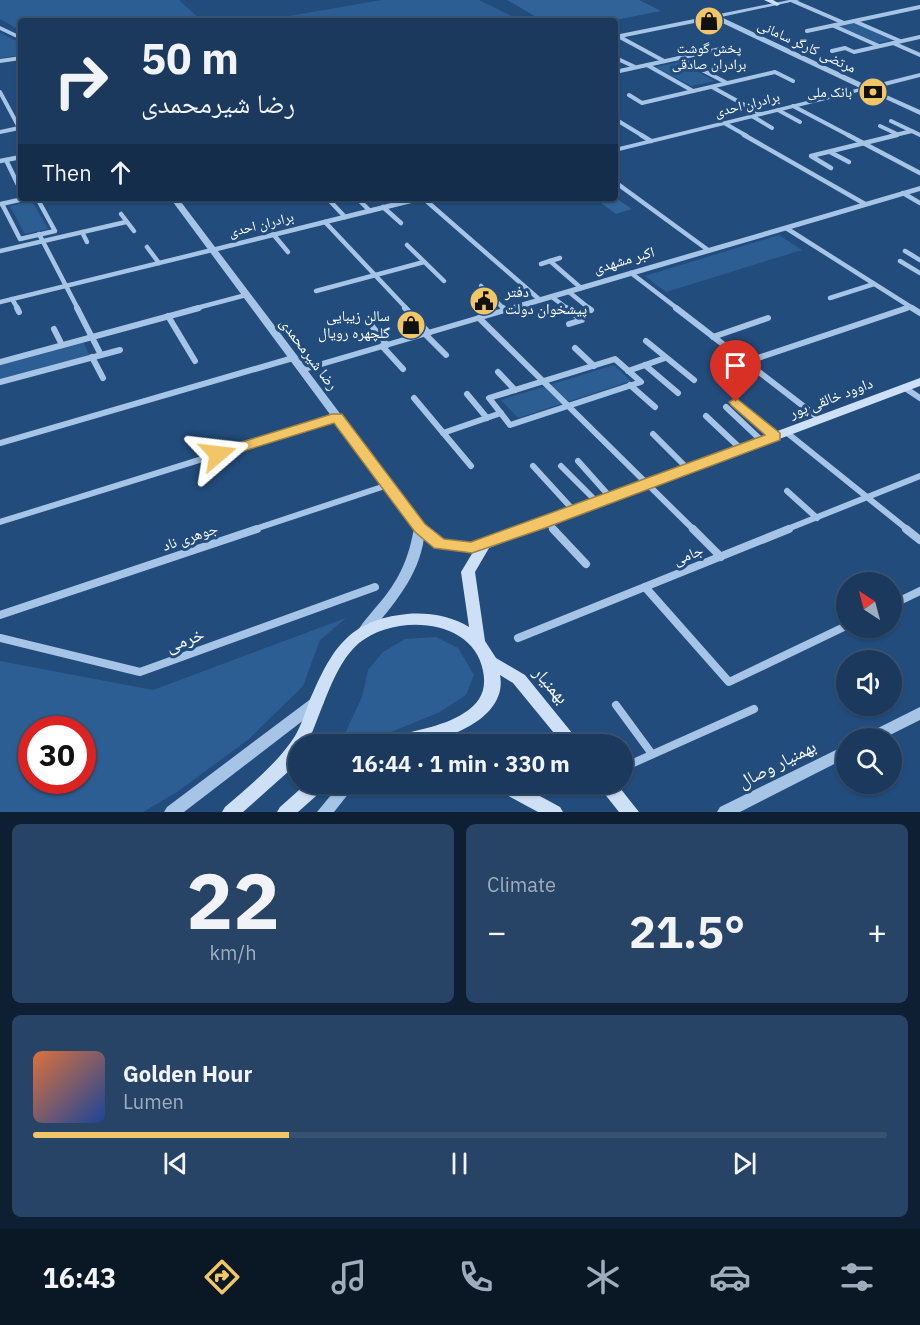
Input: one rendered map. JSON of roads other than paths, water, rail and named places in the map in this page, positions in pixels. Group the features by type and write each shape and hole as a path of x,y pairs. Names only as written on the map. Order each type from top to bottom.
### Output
{"main road":[{"path":"767,0 777,4"},
{"name":"داوود خالقی پور","path":"484,545 920,382"},
{"path":"422,734 468,719 484,707 493,689 490,662 478,641 468,572 484,545"},
{"path":"304,734 339,657 351,641 365,630 402,619 435,621 458,627 478,641"},
{"name":"بهمنیار","path":"490,662 519,679 565,734"},
{"path":"231,812 288,759"},
{"path":"286,812 306,794"},
{"path":"520,794 554,812"},
{"path":"614,794 630,812"}],"street":[{"path":"618,37 795,0 845,23"},
{"path":"807,31 920,7"},
{"name":"مرتضی کارگر سامانی","path":"716,17 920,113"},
{"path":"854,21 901,41"},
{"path":"833,25 880,46"},
{"path":"0,28 18,37"},
{"path":"832,51 845,48 854,52 920,37"},
{"path":"618,38 664,61"},
{"path":"893,43 920,55"},
{"path":"618,71 725,48 740,55"},
{"path":"0,61 18,58"},
{"path":"679,58 727,83"},
{"path":"620,60 635,68"},
{"path":"646,65 693,91"},
{"path":"628,95 642,103 775,72 793,81"},
{"name":"برادران احدی","path":"618,149 920,75"},
{"path":"711,87 761,114"},
{"path":"0,92 18,126"},
{"path":"0,107 7,106"},
{"path":"793,106 920,173"},
{"path":"778,110 800,122"},
{"path":"752,116 772,128"},
{"path":"618,121 651,141"},
{"path":"891,121 920,135"},
{"path":"724,123 865,204"},
{"path":"880,126 897,135"},
{"path":"0,132 18,130"},
{"path":"831,168 811,156 912,131"},
{"path":"830,152 849,162"},
{"path":"18,158 3,161 18,186"},
{"path":"618,184 708,250"},
{"name":"اکبر مشهدی","path":"302,370 920,188"},
{"path":"903,193 920,203"},
{"path":"18,200 1,204 21,239 55,231 39,201"},
{"name":"رضا شیرمحمدی","path":"176,201 420,528 440,544 450,547 484,545"},
{"path":"330,201 345,217"},
{"path":"360,201 370,211"},
{"name":"برادران احدی","path":"212,250 409,201"},
{"path":"425,201 540,300"},
{"path":"383,207 401,223"},
{"path":"121,214 134,231"},
{"path":"0,252 126,222"},
{"path":"325,222 446,356"},
{"path":"786,228 920,313"},
{"path":"82,232 87,242"},
{"path":"39,234 101,355"},
{"path":"273,234 288,252"},
{"path":"407,245 444,281"},
{"path":"147,247 159,263"},
{"path":"0,302 212,250"},
{"path":"905,251 920,260"},
{"path":"541,264 560,258"},
{"path":"550,261 581,288"},
{"path":"900,261 920,273"},
{"path":"316,291 424,262"},
{"path":"631,273 820,419"},
{"path":"830,298 874,284"},
{"path":"481,286 505,310"},
{"path":"569,291 591,310"},
{"path":"0,362 246,295"},
{"path":"552,297 582,320 568,324"},
{"path":"12,298 19,312"},
{"path":"746,362 910,307"},
{"path":"168,316 195,361"},
{"path":"479,318 721,557"},
{"path":"713,337 768,318"},
{"path":"368,321 403,369"},
{"path":"54,329 62,345"},
{"path":"646,342 694,380"},
{"path":"575,348 594,366"},
{"path":"0,382 120,350"},
{"path":"92,357 103,378"},
{"path":"0,443 293,358"},
{"path":"628,371 665,358"},
{"path":"615,359 641,382 510,424 489,398 544,382 615,359"},
{"path":"645,365 678,393"},
{"path":"498,372 515,390"},
{"path":"630,385 656,407"},
{"path":"905,388 920,398"},
{"path":"467,394 487,418"},
{"path":"414,398 471,466"},
{"path":"736,402 775,437"},
{"path":"726,407 867,498 920,540"},
{"path":"443,433 501,413"},
{"path":"706,416 741,449"},
{"path":"0,522 337,417"},
{"path":"653,435 688,469"},
{"path":"578,461 611,498"},
{"path":"533,466 575,512"},
{"path":"561,466 598,503"},
{"name":"جامی","path":"518,638 920,476"},
{"name":"جوهری ناد","path":"0,615 388,485"},
{"path":"787,491 817,518"},
{"path":"548,522 586,564"},
{"path":"365,630 411,570 418,551 420,528"},
{"name":"خرمی","path":"0,638 140,672 375,587"},
{"path":"645,587 729,682 836,632"},
{"path":"902,600 920,591"},
{"path":"172,812 320,699"},
{"path":"616,705 652,754"},
{"path":"633,763 754,709"},
{"path":"891,728 920,713"},
{"name":"بهمنیار وصال","path":"725,812 836,756"},
{"path":"325,812 341,794"}],"place":[{"name":"پخش گوشت برادران صادقی","path":"709,21"},
{"name":"بانک ملی","path":"873,92"},
{"name":"دفتر پیشخوان دولت","path":"484,301"},
{"name":"سالن زیبایی گلچهره رویال","path":"411,325"}]}
